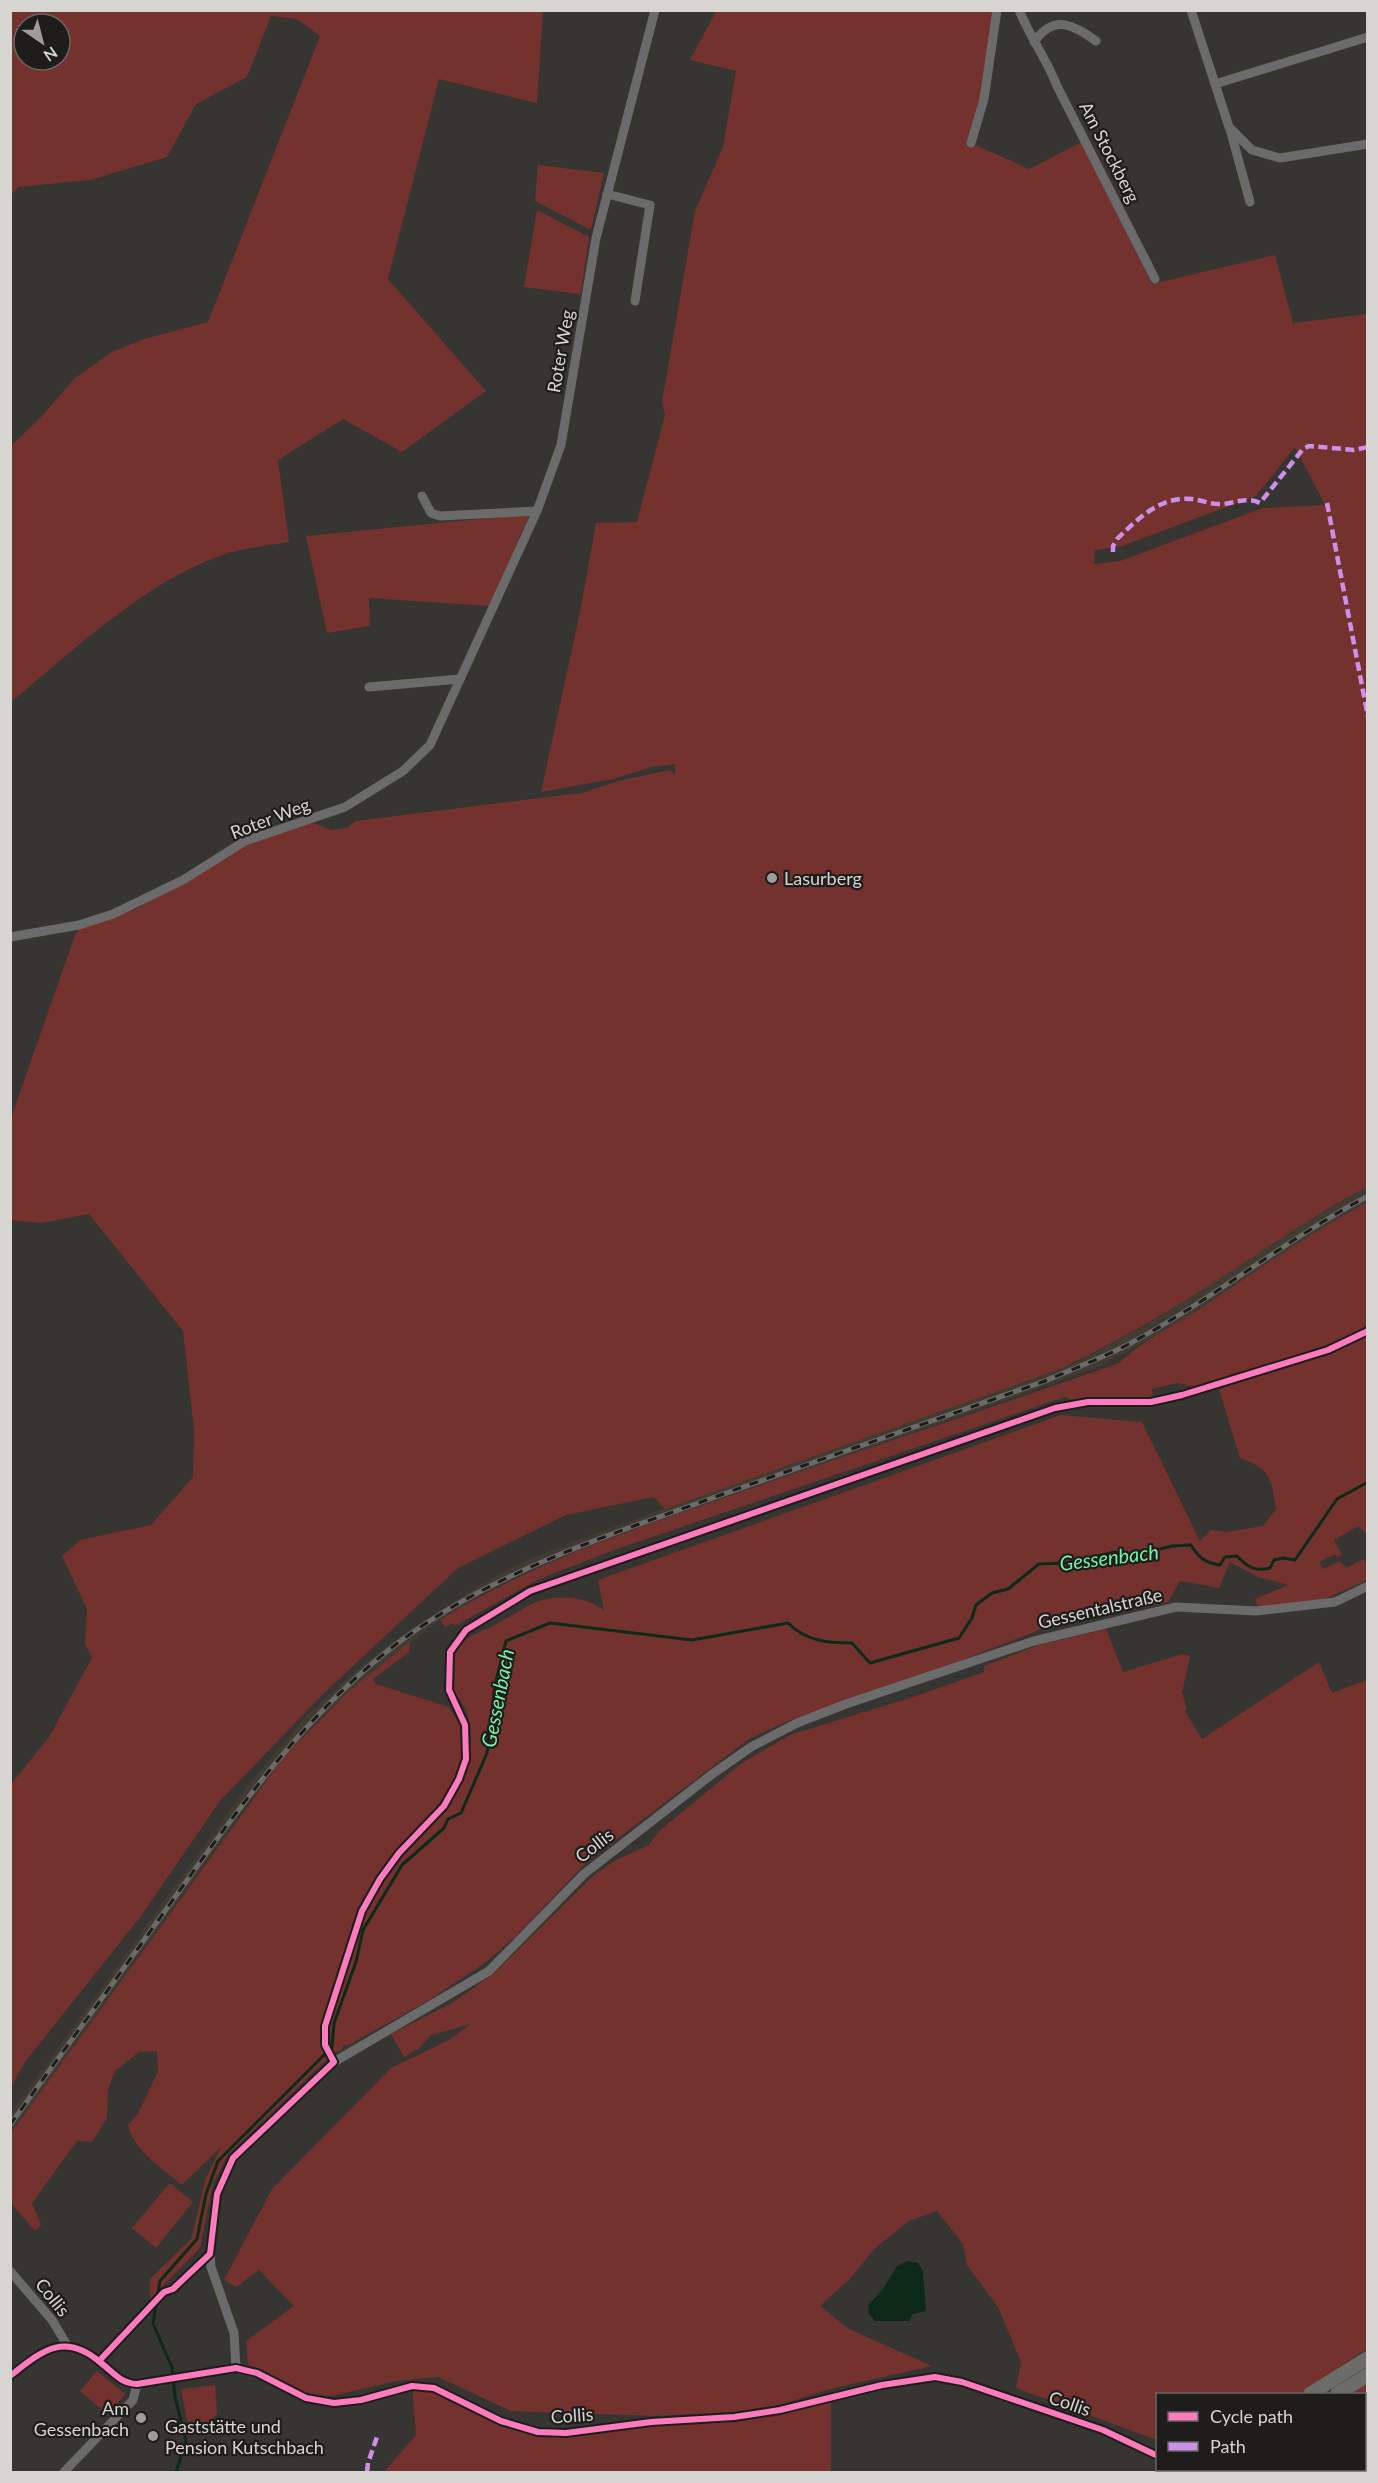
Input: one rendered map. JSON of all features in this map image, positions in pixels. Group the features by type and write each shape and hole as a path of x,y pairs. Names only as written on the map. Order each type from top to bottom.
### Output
{"main road":[{"path":"1312,2393 1368,2358"},
{"path":"1339,2393 1368,2375"}],"street":[{"name":"Roter Weg","path":"10,937 79,925 113,914 183,880 245,841 345,807 403,771 430,745 537,511 561,445 596,238 655,10"},
{"path":"971,143 984,99 997,10"},
{"name":"Am Stockberg","path":"1019,10 1034,42 1050,67 1057,86 1155,279"},
{"path":"1191,10 1229,127 1250,202"},
{"path":"1034,42 1049,28 1060,23 1070,25 1096,40"},
{"path":"1215,84 1368,37"},
{"path":"1229,127 1252,150 1280,158 1368,144"},
{"path":"607,194 650,205 635,301"},
{"path":"422,496 431,513 440,516 537,511"},
{"path":"369,687 460,679"},
{"name":"Gessentalstraße","path":"846,1704 1034,1641 1176,1607 1256,1611 1335,1602 1368,1586"},
{"name":"Collis","path":"236,2368 234,2333 211,2267 210,2254 217,2194 233,2158 334,2062 489,1971 584,1874 711,1775 760,1742 797,1723 846,1704"},
{"name":"Collis","path":"10,2271 52,2320 67,2345"},
{"name":"Collis","path":"10,2376 38,2354 53,2347 67,2345 99,2361 124,2383 161,2381 236,2368 257,2373 306,2398 334,2403 361,2400 412,2386 434,2388 501,2421 538,2432 566,2433 651,2422 734,2417 780,2410 882,2385 935,2377 962,2382 1103,2430 1156,2455"},
{"path":"64,2472 85,2453 133,2400 137,2384"}],"shaded area":[{"path":"11,10 543,11 537,103 439,79 388,279 486,391 402,452 343,419 278,460 289,542 226,554 197,565 169,580 113,618 11,702 11,446 41,417 75,378 112,352 144,339 208,322 320,36 297,19 271,16 247,77 196,104 167,157 90,180 18,187 11,195"},
{"path":"716,11 995,11 984,99 971,143 1029,169 1082,142 1152,284 1275,255 1293,323 1367,314 1367,1187 1303,1224 1166,1312 1060,1369 665,1509 654,1497 566,1515 458,1568 322,1695 220,1801 141,1916 25,2062 11,2087 11,1784 49,1737 92,1658 85,1644 87,1609 62,1556 80,1540 151,1525 193,1477 194,1430 183,1331 89,1214 41,1223 11,1220 11,1118 75,935 80,928 138,908 247,844 298,825 314,823 331,830 347,828 356,821 581,793 622,780 670,770 675,775 675,764 652,767 613,779 541,792 580,612 596,523 637,522 665,415 662,402 695,211 723,147 736,71 690,60","holes":["1295,447 1325,505 1263,508 1120,561 1094,564 1095,550 1122,546 1256,496"]},
{"path":"538,165 604,173 591,230 535,201"},
{"path":"537,210 589,237 581,294 524,287"},
{"path":"530,514 489,606 369,598 370,626 327,633 306,536"},
{"path":"1367,1187 1367,1203 1320,1229 1183,1320 1101,1366 623,1533 535,1567 471,1600 440,1620 349,1691 314,1725 253,1797 11,2133 11,2113 245,1789 305,1717 365,1663 408,1631 487,1581 529,1559 1060,1369 1098,1351 1164,1314 1297,1227"},
{"path":"1367,1203 1367,1329 1328,1348 1200,1388 1177,1383 1152,1389 1154,1400 1072,1400 1065,1397 614,1550 537,1580 455,1626 453,1623 445,1627 440,1620 508,1582 616,1536 1119,1363 1149,1340 1203,1307 1304,1239"},
{"path":"1367,1336 1367,1534 1358,1526 1334,1540 1342,1555 1337,1557 1335,1554 1319,1562 1323,1569 1340,1561 1346,1568 1364,1559 1367,1566 1367,1580 1320,1601 1258,1607 1255,1599 1289,1585 1258,1577 1230,1562 1219,1588 1180,1581 1168,1602 1044,1628 934,1671 788,1721 749,1739 588,1861 515,1937 486,1962 431,1999 347,2046 344,2044 341,2051 334,2052 330,2032 332,2014 355,1940 371,1899 395,1863 449,1806 465,1774 470,1752 471,1730 465,1708 453,1689 452,1679 454,1659 458,1648 468,1638 526,1607 545,1600 576,1599 604,1610 598,1580 1061,1415 1142,1422 1200,1541 1211,1530 1226,1532 1263,1526 1276,1509 1271,1483 1268,1476 1258,1466 1240,1458 1219,1389 1317,1358"},
{"path":"1106,1629 1123,1672 1182,1654 1190,1656 1182,1693 1187,1709 1185,1711 1202,1739 1319,1662 1332,1693 1367,1680 1367,2349 1301,2393 1156,2393 1156,2440 1016,2388 1021,2362 998,2307 967,2265 963,2244 937,2211 909,2221 874,2249 851,2278 820,2306 849,2329 932,2366 830,2389 779,2405 732,2412 655,2416 511,2411 438,2377 396,2381 332,2396 307,2394 248,2365 246,2341 294,2306 259,2270 236,2287 224,2280 272,2189 391,2068 449,2040 471,2024 431,2035 418,2049 404,2057 391,2034 452,2003 493,1974 592,1877 614,1861 649,1845 659,1831 742,1763 790,1735 984,1672 984,1666 1039,1645"},
{"path":"410,1642 409,1652 373,1679 376,1684 449,1707 462,1731 463,1752 459,1772 436,1809 378,1875 365,1898 324,2014 321,2040 327,2059 228,2155 213,2183 200,2248 150,2299 150,2279 191,2239 206,2178 221,2147 182,2185 142,2151 136,2143 128,2125 138,2114 158,2071 157,2051 139,2052 115,2071 108,2090 107,2118 92,2142 77,2141 32,2203 41,2225 35,2231 11,2203 11,2133 283,1758 349,1691"},
{"path":"170,2183 193,2202 156,2248 132,2228"},
{"path":"908,2261 918,2263 923,2271 926,2311 913,2314 909,2321 875,2321 869,2314 868,2305 883,2289 897,2266"},
{"path":"97,2371 125,2394 108,2415 80,2391"},
{"path":"1367,2383 1367,2472 1250,2472 1366,2471 1366,2393 1352,2393"},
{"path":"215,2385 217,2413 207,2427 189,2430 181,2389"},
{"path":"412,2386 438,2390 538,2432 734,2417 831,2396 831,2472 384,2472 416,2435"}],"waterway":[{"name":"Gessenbach","path":"176,2472 186,2441 175,2397 172,2367 153,2324 160,2281 197,2239 206,2194 218,2161 332,2047 334,2023 356,1962 363,1930 402,1865 444,1828 448,1819 461,1813 487,1753 495,1685 506,1641 550,1623 692,1640 788,1623 802,1634 817,1640 852,1643 870,1663 959,1638 972,1618 976,1605 992,1593 1008,1589 1039,1564 1066,1563 1115,1552 1124,1558 1172,1546 1191,1545 1202,1559 1220,1565 1225,1557 1237,1556 1248,1566 1256,1569 1270,1568 1274,1560 1283,1558 1295,1560 1337,1499 1368,1482"}],"railway":[{"path":"10,2125 220,1835 271,1769 298,1737 357,1677 390,1649 426,1624 462,1601 501,1581 579,1547 1045,1381 1108,1354 1160,1327 1337,1213 1368,1196"}],"marked path":[{"path":"1113,552 1117,539 1142,516 1160,505 1180,499 1219,504 1245,500 1260,503 1303,449 1309,446 1354,450 1368,447"},
{"path":"1327,503 1368,717"},
{"path":"367,2472 377,2437"}],"cycle path":[{"path":"99,2361 164,2292 173,2289 210,2254 217,2194 233,2158 334,2062 325,2045 325,2026 362,1911 380,1879 399,1853 444,1806 459,1779 466,1759 465,1725 449,1690 450,1652 466,1630 530,1591 1055,1408 1088,1402 1151,1402 1182,1395 1328,1350 1368,1331"},
{"path":"10,2376 43,2352 64,2346 88,2353 118,2377 131,2383 137,2384 236,2368 257,2373 306,2398 334,2403 361,2400 412,2386 434,2388 501,2421 538,2432 566,2433 651,2422 734,2417 780,2410 882,2385 935,2377 962,2382 1103,2430 1156,2455"}],"place":[{"name":"Lasurberg","path":"772,878"},
{"name":"Am Gessenbach","path":"141,2418"},
{"name":"Gaststätte und Pension Kutschbach","path":"153,2436"}]}
